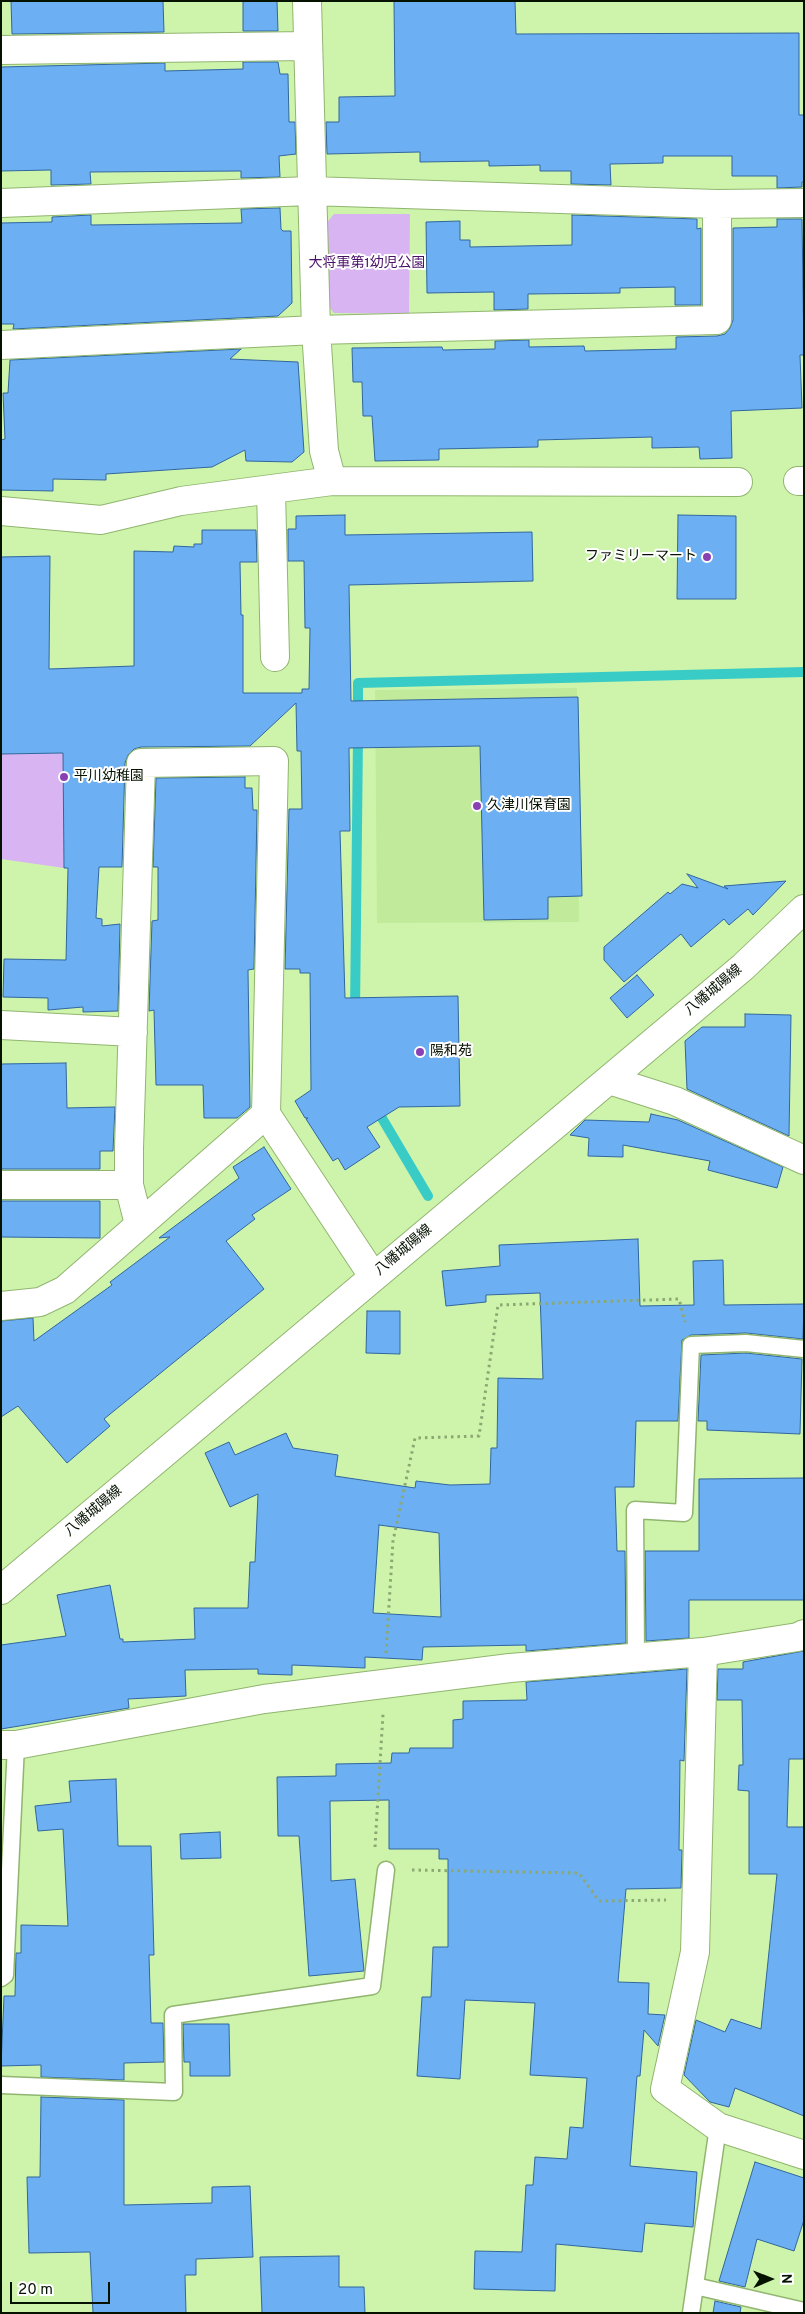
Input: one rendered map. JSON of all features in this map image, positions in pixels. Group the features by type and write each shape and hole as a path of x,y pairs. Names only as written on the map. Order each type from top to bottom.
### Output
{"street":[{"path":"307,1 310,191 316,330 324,451 332,481"},
{"path":"1,50 307,46"},
{"path":"1,203 310,191 717,204 804,203"},
{"path":"1,345 316,330 717,320 717,204"},
{"path":"1,512 101,520 181,501 332,481 738,482"},
{"path":"271,490 275,657"},
{"path":"139,1224 129,1185 141,763 274,761 266,1114 373,1276"},
{"name":"八幡城陽線","path":"1,1590 373,1276 610,1080 743,967 804,909"},
{"path":"1,1025 133,1032"},
{"path":"610,1080 675,1101 804,1160"},
{"path":"1,1306 40,1302 65,1290 266,1114"},
{"path":"1,1185 129,1185"},
{"path":"9,1745 264,1699 510,1668 703,1652 804,1634"},
{"path":"703,1652 695,1952 665,2089 718,2127 804,2155"}],"lane":[{"path":"636,1657 635,1510 684,1513 691,1344 746,1343 804,1349"},
{"path":"1,1978 5,1975 9,1745"},
{"path":"1,2085 174,2092 172,2015 372,1986 386,1870"},
{"path":"691,2313 718,2127"},
{"path":"695,2286 804,2311"}],"path":[{"path":"691,1344 679,1299 498,1305 479,1436 415,1438 393,1541 375,1851 386,1870 579,1873 599,1901 697,1900"}],"shaded area":[{"name":"久津川保育園","path":"577,688 579,922 377,923 375,690"}],"green space":[{"name":"大将軍第1幼児公園","path":"334,214 410,214 409,314 334,313 324,301 323,227"},
{"path":"63,753 64,868 1,859 1,754"}],"building":[{"path":"11,1 163,1 164,32 12,34"},
{"path":"243,1 277,1 278,31 243,31"},
{"path":"394,1 515,1 516,34 799,33 799,115 804,115 804,182 802,182 802,187 777,188 777,176 732,176 732,156 663,156 663,163 610,164 611,185 571,184 571,171 540,171 540,165 489,166 489,161 420,162 420,152 327,154 326,122 339,122 339,97 395,96"},
{"path":"243,62 278,62 280,74 288,74 289,122 295,122 296,154 279,156 280,177 241,178 241,171 90,172 91,184 51,185 51,170 1,171 1,67 165,63 165,71 243,69"},
{"path":"280,208 281,229 283,231 291,231 292,303 278,316 13,329 14,324 1,324 1,223 52,222 52,217 91,215 91,225 242,223 241,209"},
{"path":"572,215 697,219 697,229 701,228 701,305 675,305 675,287 620,288 620,293 528,294 528,309 494,310 494,292 427,293 426,222 460,221 460,240 470,240 470,247 572,245"},
{"path":"777,219 802,219 804,355 800,355 802,408 731,411 732,458 700,459 699,447 652,448 652,437 538,440 538,447 439,449 439,460 375,461 372,416 363,416 362,382 353,382 352,348 442,347 443,350 495,349 495,341 529,340 529,347 584,346 585,351 676,349 676,337 717,336 725,334 730,328 733,320 733,228 777,227"},
{"path":"241,349 230,359 298,362 304,452 292,462 246,461 245,450 212,467 106,474 106,480 53,479 53,491 1,490 1,440 5,439 3,393 8,393 10,360"},
{"path":"345,515 345,535 532,532 533,581 349,585 351,701 578,697 582,896 548,897 548,919 484,920 480,746 349,748 350,831 340,831 345,998 458,996 460,1106 399,1107 367,1127 380,1147 345,1170 338,1158 333,1161 306,1119 308,1118 305,1118 295,1101 311,1090 310,973 300,973 300,969 285,969 289,809 302,809 301,751 297,751 296,703 250,746 141,747 134,749 128,755 125,763 122,867 99,867 96,918 102,919 102,926 120,924 118,1011 83,1012 83,1007 48,1010 48,998 3,997 4,959 66,960 68,868 64,868 63,753 1,754 1,557 50,556 49,669 134,666 134,551 173,552 174,546 194,547 194,544 202,544 202,530 256,530 257,562 240,562 241,615 243,615 243,693 302,693 302,689 309,689 310,628 305,628 304,561 288,561 288,529 296,529 296,516"},
{"name":"ファミリーマート","path":"678,515 736,516 736,599 677,599"},
{"path":"245,777 245,788 252,788 253,810 257,810 254,969 248,970 250,1107 237,1118 204,1118 203,1085 156,1085 154,1010 149,1011 152,921 158,920 158,867 153,867 156,778"},
{"path":"687,874 728,889 724,886 786,881 753,915 748,909 729,925 724,919 691,947 681,934 624,982 604,960 604,947 668,892 670,894 682,884 698,888"},
{"path":"637,975 654,995 627,1018 610,998"},
{"path":"745,1014 791,1015 789,1136 687,1089 685,1041 702,1027 745,1027"},
{"path":"66,1063 67,1108 115,1107 113,1151 100,1151 100,1169 1,1169 1,1064"},
{"path":"651,1114 678,1120 783,1167 777,1188 708,1170 710,1161 623,1145 623,1157 588,1156 589,1138 570,1135 585,1120 649,1122"},
{"path":"264,1147 291,1189 252,1215 255,1219 226,1241 264,1289 104,1419 110,1426 67,1463 18,1406 1,1417 1,1321 33,1318 34,1341 112,1285 110,1282 170,1237 159,1238 239,1178 233,1167"},
{"path":"1,1201 100,1201 100,1238 1,1237"},
{"path":"638,1239 640,1306 694,1305 693,1261 723,1260 724,1305 804,1304 803,1339 746,1333 691,1335 682,1340 678,1421 636,1421 634,1487 615,1487 617,1551 625,1551 626,1643 526,1651 526,1645 423,1647 422,1660 365,1657 365,1668 292,1665 292,1675 258,1674 258,1669 185,1670 186,1696 128,1699 129,1708 1,1729 1,1645 66,1636 57,1595 110,1585 120,1639 123,1639 123,1642 195,1639 194,1608 248,1608 250,1562 255,1562 258,1494 230,1507 205,1453 229,1442 235,1455 286,1433 293,1448 338,1455 335,1476 415,1488 416,1481 450,1485 490,1484 491,1448 497,1448 498,1378 543,1379 540,1293 486,1295 486,1302 446,1306 442,1271 500,1266 499,1245","holes":["379,1525 439,1533 441,1617 373,1613"]},
{"path":"367,1311 400,1311 400,1354 366,1353"},
{"path":"746,1353 802,1359 800,1434 707,1430 707,1421 698,1421 701,1355"},
{"path":"804,1478 804,1600 689,1600 689,1638 646,1641 645,1551 699,1551 699,1479"},
{"path":"804,1651 804,1759 789,1759 787,1827 804,1827 804,2116 735,2088 729,2107 710,2102 684,2075 696,2020 725,2032 731,2019 761,2029 777,1874 749,1874 749,1791 738,1790 739,1765 743,1765 742,1700 717,1700 718,1669 743,1669 743,1662"},
{"path":"687,1669 684,1761 680,1760 679,1850 682,1850 681,1888 626,1889 618,1982 649,1983 648,2014 665,2015 658,2046 644,2030 640,2076 637,2076 630,2166 697,2172 693,2227 645,2223 642,2252 556,2244 555,2291 474,2289 475,2251 522,2252 526,2185 533,2185 535,2157 567,2159 570,2127 583,2128 587,2078 530,2075 535,2003 465,2000 460,2079 417,2076 422,1997 431,1997 433,1947 448,1947 448,1859 439,1859 439,1849 389,1849 389,1800 330,1801 331,1881 355,1879 364,1971 309,1976 299,1836 278,1836 277,1777 336,1776 336,1764 391,1763 392,1753 409,1753 410,1748 453,1748 453,1720 463,1719 463,1701 527,1700 526,1682"},
{"path":"116,1779 118,1846 151,1846 154,1955 149,1955 151,2023 163,2023 164,2062 124,2063 124,2080 41,2077 41,2065 1,2066 4,1996 15,1996 16,1953 21,1953 21,1925 68,1926 63,1829 38,1831 35,1806 71,1802 69,1781"},
{"path":"220,1832 221,1858 181,1859 180,1834"},
{"path":"183,2024 229,2024 230,2076 190,2076 190,2062 184,2062"},
{"path":"41,2097 124,2100 124,2205 212,2203 212,2187 250,2186 253,2257 196,2259 196,2275 185,2275 186,2313 93,2313 90,2252 29,2253 27,2177 40,2177"},
{"path":"755,2162 804,2178 804,2220 794,2251 757,2239 745,2287 719,2281"},
{"path":"339,2256 339,2287 364,2287 365,2313 262,2313 260,2257"},
{"path":"715,2301 741,2307 740,2313 713,2313"}],"waterway":[{"path":"358,714 358,683 804,672"},
{"path":"355,1012 358,736"},
{"path":"376,1108 428,1196"}],"place":[{"name":"ファミリーマート","path":"707,557"},
{"name":"平川幼稚園","path":"64,777"},
{"name":"久津川保育園","path":"477,806"},
{"name":"陽和苑","path":"420,1052"}]}
